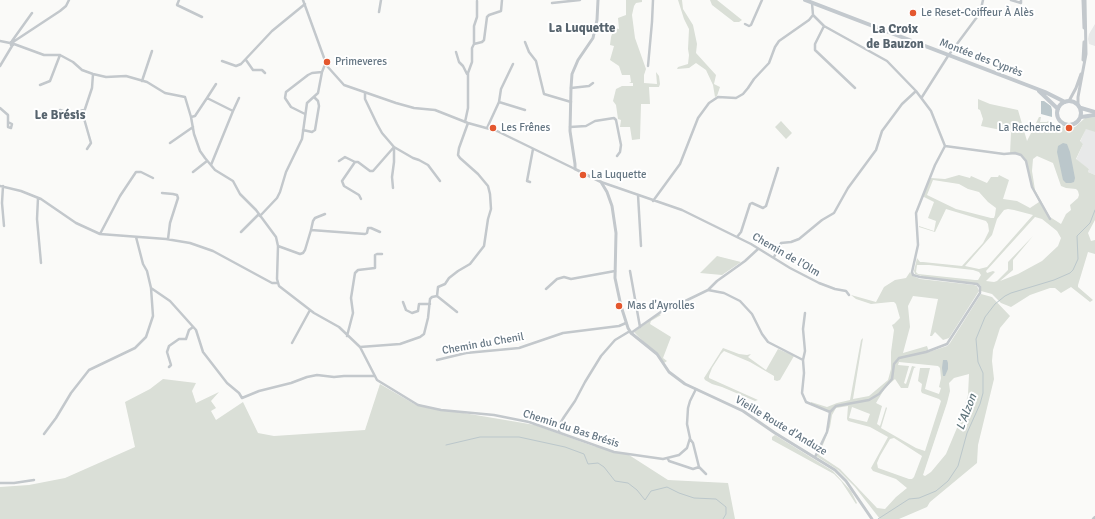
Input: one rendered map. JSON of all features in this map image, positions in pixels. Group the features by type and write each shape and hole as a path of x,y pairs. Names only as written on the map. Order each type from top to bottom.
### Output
{"main road":[{"name":"Montée des Cyprès","path":"805,0 1067,101"},
{"name":"Montée des Cyprès","path":"1039,90 1058,109"},
{"path":"1067,101 1095,114 1081,117 1073,124 1066,124 1059,119 1058,109 1067,101"},
{"path":"1079,106 1081,117"}],"street":[{"path":"12,43 60,11 66,6 69,0"},
{"path":"178,0 177,5 202,17"},
{"path":"303,0 326,62 344,84 396,104 414,108 436,110 466,122 497,131 600,182"},
{"path":"379,12 381,0"},
{"path":"474,44 484,40 488,17 489,15 501,11 502,0"},
{"path":"552,3 580,0"},
{"path":"575,169 570,127 571,88 575,66 591,42 595,30 598,0"},
{"path":"648,66 653,0"},
{"path":"745,24 749,26 751,25 762,0"},
{"path":"922,97 948,56 980,13 983,0"},
{"path":"1011,0 1022,3 1021,0"},
{"path":"1067,101 1076,88 1081,74 1084,45 1084,0"},
{"path":"1079,106 1078,98 1086,54 1084,0"},
{"path":"437,296 438,287 445,284 449,278 470,264 484,246 491,209 488,186 458,155 468,108 468,76 472,62 474,26 477,16 477,1"},
{"path":"812,3 813,15 824,26 887,61 922,97 931,111 945,146 935,165 916,213 918,245 912,272 913,275 977,284 980,288 980,293 950,341 941,348 898,358 894,364 892,379 879,394 869,400 836,406 830,412 827,432 815,457"},
{"path":"222,61 236,66 241,64 272,31 305,4"},
{"path":"0,66 12,43 32,13"},
{"path":"653,200 680,164 698,118 709,102 718,97 736,98 746,91 754,79 769,63 779,40 809,20 813,15"},
{"path":"824,26 815,44 815,50 855,88"},
{"path":"0,41 12,43 44,55 60,55 73,62 82,70 93,74 106,76 126,76 147,82 165,93 185,97 200,151 215,170 233,182 240,194 276,237 278,246 278,283 272,283 213,251 190,243 168,239 100,234 76,223 38,198 21,190 2,186 4,226"},
{"path":"525,42 529,52 536,61 544,94 571,102"},
{"path":"142,81 152,51"},
{"path":"456,52 459,62 463,66 468,76"},
{"path":"40,85 50,81 60,55"},
{"path":"246,60 253,70 262,70 265,73"},
{"path":"241,232 272,204 280,192 286,172 300,145 308,101 318,93 322,72 326,62"},
{"path":"487,128 499,102 501,89 513,64"},
{"path":"305,114 292,107 285,98 286,92 308,75 322,72"},
{"path":"87,149 91,143 83,115 92,88 93,74"},
{"path":"571,88 589,86 593,83"},
{"path":"191,118 195,116 216,84"},
{"path":"774,257 781,243 799,239 834,212 848,188 876,150 882,131 902,104 916,91"},
{"path":"365,93 365,99 382,133 394,147 428,165 440,181"},
{"path":"303,130 312,132 315,130 319,106 318,101 314,97"},
{"path":"207,98 233,111"},
{"path":"211,166 239,98"},
{"path":"499,102 525,110"},
{"path":"0,108 6,112 8,122"},
{"path":"60,110 68,113 84,110"},
{"path":"570,127 586,126 594,121 614,118 616,120 621,145 620,152 617,156"},
{"path":"170,142 193,127"},
{"path":"945,146 1004,154 1015,153 1021,155 1026,161 1032,187 1050,218"},
{"path":"340,161 343,157 345,157 358,162 370,171 373,171 394,147"},
{"path":"393,188 392,177 394,147"},
{"path":"530,182 527,182 532,149"},
{"path":"194,172 207,161"},
{"path":"355,162 342,181 342,184 359,195 361,199"},
{"name":"Chemin de l'Olm","path":"738,237 750,204 763,208 766,206 778,168"},
{"path":"100,234 120,196 136,172 153,178"},
{"name":"Chemin de l'Olm","path":"600,182 605,182 682,210 738,237 818,283 846,291 849,295"},
{"name":"Vieille Route d'Anduze","path":"600,182 611,201 615,219 617,239 615,271 619,297 626,324 630,332 654,351 676,379 743,411 775,433 835,470 846,481 864,510 872,519"},
{"path":"162,193 173,194 178,198 170,223 168,239"},
{"path":"638,195 642,246"},
{"path":"38,198 36,219 41,263"},
{"path":"278,246 296,254 303,253 313,221 325,214"},
{"path":"311,230 365,234 368,228 371,228 380,232"},
{"path":"44,434 56,418 71,393 89,370 135,348 146,338 153,316 151,288 136,237"},
{"path":"560,432 561,422 601,356 615,340 640,327 665,310 708,290 717,280 745,261 758,248"},
{"path":"348,336 353,313 351,298 355,273 358,270 374,268 375,255 382,254"},
{"path":"546,289 557,279 564,277 571,279 615,271"},
{"path":"630,271 640,327"},
{"name":"Chemin du Bas Brésis","path":"278,283 279,286 310,310 339,327 360,347 377,380 418,405 441,410 494,415 529,422 614,452 668,459"},
{"path":"151,288 170,300 193,327 198,334 203,352 223,378 239,393 242,398 259,391 317,375 334,377 375,376"},
{"path":"708,290 730,295 740,301 752,314 762,334 768,342 802,360"},
{"path":"360,347 400,344 420,337 424,334 428,318 430,299 437,296"},
{"path":"437,296 457,312"},
{"path":"403,302 406,310 412,313 418,311 419,304 430,304"},
{"path":"292,344 310,310"},
{"path":"804,314 803,329 805,351 802,360 804,373 802,393 804,400 809,404 830,412"},
{"name":"Chemin du Chenil","path":"436,360 466,353 519,348 563,333 626,324"},
{"path":"169,367 171,365 167,350 180,339 186,339 189,330 193,327"},
{"path":"696,389 690,401 686,420 699,467 706,474"},
{"path":"668,459 684,452 690,438"},
{"path":"668,459 693,470 699,467"},
{"path":"0,483 14,483 34,480"}],"shaded area":[{"path":"626,0 642,0 642,2 636,3 634,6 632,15 635,38 646,69 644,83 657,84 656,72 659,76 660,84 659,87 649,87 650,104 641,104 640,139 632,140 630,127 620,127 621,120 618,119 616,105 613,101 616,89 622,86 633,86 633,83 629,83 631,82 630,75 622,75 619,66 610,60 614,46 610,45 611,37 614,28 619,29 618,18 626,15"},
{"path":"678,0 682,0 683,9 693,25 697,44 696,53 716,75 714,84 720,87 717,96 715,97 713,85 706,70 696,63 689,68 677,69 678,67 688,64 689,55 689,29"},
{"path":"710,0 717,0 742,20 739,22 734,22 712,5"},
{"path":"1095,24 1095,46 1089,44 1088,39 1089,34"},
{"path":"978,99 990,104 1018,110 1027,141 1039,117 1041,117 1040,122 1053,122 1056,129 1062,126 1070,128 1075,127 1085,118 1095,117 1095,132 1086,129 1080,141 1083,144 1076,159 1089,169 1088,172 1095,175 1095,220 1088,233 1091,241 1095,240 1095,254 1088,252 1078,285 1078,287 1093,300 1090,302 1071,287 1061,293 1055,288 1050,288 1030,295 1011,307 1001,303 992,294 981,291 981,286 978,284 925,277 915,274 914,271 917,258 920,262 962,266 983,243 989,231 986,221 946,209 935,232 919,227 934,231 936,221 928,218 934,202 922,196 931,178 945,179 959,175 970,178 971,176 987,183 991,177 998,177 999,175 1009,180 1003,199 1017,201 1030,208 1039,202 1034,192 1026,161 1021,155 1010,154 1011,132 981,126 983,119 980,110 978,109","holes":["1037,156 1053,163 1061,186 1076,189 1078,191 1078,198 1070,205 1071,210 1066,214 1061,224 1050,217 1035,190 1032,171 1033,159","933,180 959,184 968,189 979,192 996,208 995,215 994,218 991,218 956,209 927,195","1004,210 1014,210 1033,215 987,267 979,269 965,266 992,235 997,219","1035,217 1042,219 1057,231 1061,238 1058,246 1042,261 1018,274 1000,281 1013,270 1013,260 1033,236 1008,262 1008,270 997,281 986,281 995,272 993,271 987,273 986,271","917,265 929,265 973,270 979,272 981,275 978,280 975,280 918,274 916,272"]},
{"path":"1041,101 1044,101 1051,106 1052,117 1041,114"},
{"path":"781,121 792,133 786,139 775,127"},
{"path":"1086,128 1095,132 1095,175 1088,172 1089,169 1076,160 1083,144 1080,142"},
{"path":"1063,143 1067,144 1070,152 1075,178 1074,182 1071,183 1066,183 1063,180 1057,152 1058,146"},
{"path":"717,256 741,262 722,275 700,273"},
{"path":"910,272 913,276 920,279 974,285 977,286 979,291 949,338 943,340 935,332 932,336 930,336 938,299 913,296 908,306 910,327 903,353 927,346 929,352 947,346 981,294 992,297 1010,316 1000,328 993,350 992,361 994,379 978,445 977,463 930,502 927,507 899,519 880,519 855,487 838,470 816,456 827,432 830,412 811,405 811,402 827,407 850,400 861,340 863,338 853,399 869,396 888,380 891,369 891,352 894,330 892,325 900,318 896,304 891,302 871,304 856,299 851,295 876,302 884,287 895,280 906,278","holes":["899,362 938,366 940,368 941,378 939,387 941,388 939,394 925,389 930,368 920,368 918,381 922,384 922,393 941,401 925,451 916,448 881,428 887,408 886,407 880,426 877,424 882,406 876,403 885,388 895,379 901,388 908,388 914,368 916,367 912,366 906,384 904,383 909,366 898,365","969,374 968,395 959,423 946,454 931,472 925,476 923,475 947,403 950,391 949,383 954,378","848,406 848,421 870,427 888,437 871,468 873,471 896,479 907,488 885,509 877,508 840,469 819,455 830,427 832,415 836,408","852,407 870,414 867,422 849,418","894,438 922,456 912,479 878,468 877,463 890,439"]},
{"path":"659,314 661,315 651,321 650,324 671,337 663,358 667,361 664,363 634,332"},
{"path":"723,348 739,354 751,354 748,357 766,370 778,349 794,356 780,380 777,381 774,380 774,376 750,362 724,351 721,354 712,368 709,378 758,400 755,401 705,380 704,378"},
{"path":"943,360 947,360 948,363 948,369 945,376 943,376 942,368"},
{"path":"163,379 196,383 192,391 196,403 219,392 211,401 216,408 211,411 216,420 243,402 258,433 274,436 365,430 380,384 416,405 535,425 593,446 629,455 668,480 728,483 735,519 0,519 0,487 29,485 65,478 135,447 125,402 150,389"},
{"path":"775,435 833,471 851,491 857,503 856,504 841,481 834,474 772,440 772,437"}],"waterway":[{"name":"L'Alzon","path":"878,519 909,499 919,498 936,491 948,481 958,466 967,433 980,404 983,393 983,373 978,362 976,339 985,317 995,304 1005,296 1054,280 1070,273 1078,259 1077,236 1090,223 1095,210"},
{"path":"446,445 480,437 519,437 565,447 584,454 588,464 598,463 604,467 615,481 628,483 637,490 645,500 651,491 667,487 694,498 716,499 726,507 726,514 723,519"}],"place":[{"name":"Le Reset-Coiffeur À Alès","path":"913,13"},
{"name":"Primeveres","path":"327,62"},
{"name":"Les Frênes","path":"493,128"},
{"name":"La Recherche","path":"1069,128"},
{"name":"La Luquette","path":"583,175"},
{"name":"Mas d'Ayrolles","path":"619,306"}],"district":[{"name":"La Luquette","path":"582,29"},
{"name":"La Croix de Bauzon","path":"895,38"},
{"name":"Le Brésis","path":"60,116"}]}
